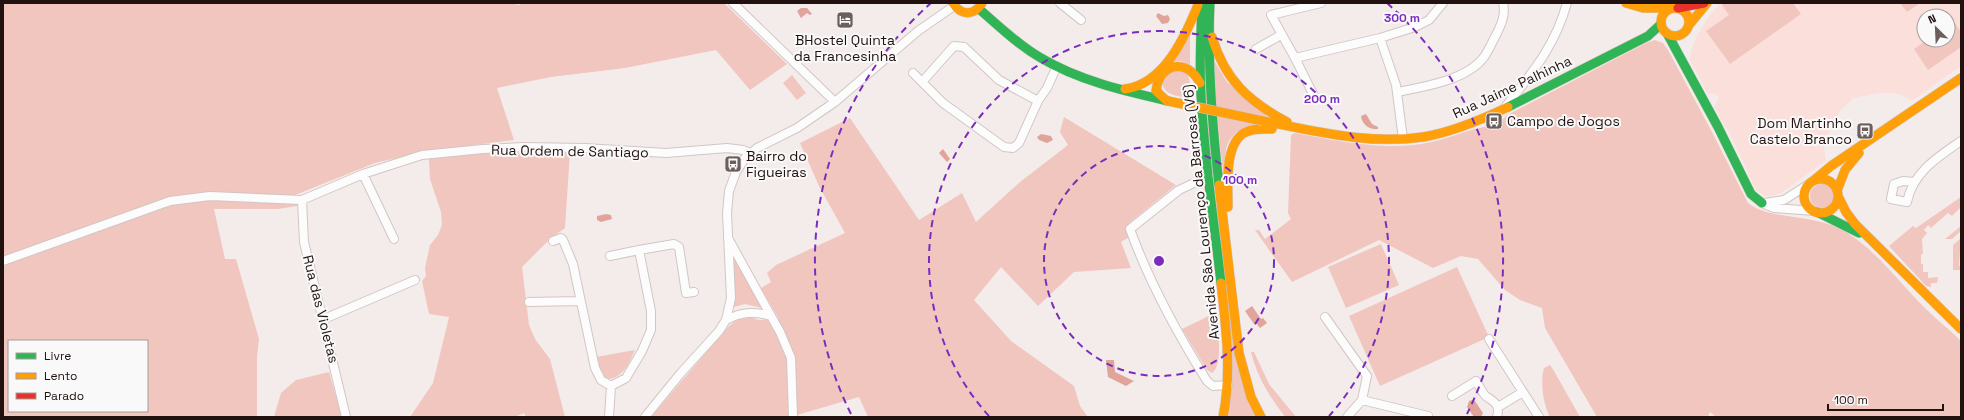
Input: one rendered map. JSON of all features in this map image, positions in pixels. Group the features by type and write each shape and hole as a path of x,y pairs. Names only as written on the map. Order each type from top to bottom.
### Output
{"street":[{"path":"733,3 836,102"},
{"path":"1060,3 1081,20"},
{"path":"1114,88 1129,90 1136,88 1152,78 1173,53 1188,31 1200,3"},
{"name":"Avenida São Lourenço da Barrosa (V6)","path":"1200,3 1203,124 1228,345 1228,385 1223,417"},
{"name":"Avenida São Lourenço da Barrosa (V6)","path":"1210,3 1210,100 1240,358 1245,381 1261,417"},
{"path":"1315,98 1271,15 1321,3"},
{"path":"1295,58 1380,38 1421,25 1436,13 1443,3"},
{"path":"1397,92 1447,79 1463,73 1475,66 1484,57 1501,25 1505,13 1503,3"},
{"path":"1503,110 1540,63 1561,22 1567,3"},
{"path":"1626,3 1643,8 1674,8 1704,3"},
{"path":"1679,57 1683,34 1689,24 1707,3"},
{"path":"646,417 680,374 719,331 726,320 731,298 727,237 728,191 736,172 750,153 761,145 798,128 836,102 918,31 954,4 964,13 971,13 980,6"},
{"name":"Rua Jaime Palhinha","path":"980,6 1016,41 1042,58 1076,75 1114,88 1168,101 1301,129 1366,139 1403,139 1437,135 1456,130 1503,110 1648,36 1667,34 1676,37 1683,34"},
{"path":"1643,8 1660,22 1718,127 1751,194 1762,203 1774,208 1815,212 1831,210 1836,204 1840,179 1850,161 1878,136"},
{"path":"1674,8 1688,16 1689,24"},
{"name":"Rua Jaime Palhinha","path":"1648,36 1660,22 1664,13 1674,8"},
{"path":"1209,21 1221,63 1237,88 1262,109 1301,129"},
{"path":"1256,49 1281,35"},
{"path":"1380,38 1397,92 1403,139"},
{"path":"922,82 954,46 964,47 999,80 1038,101"},
{"path":"912,73 944,103 1004,147 1013,148 1019,143 1038,101 1047,88 1057,66"},
{"path":"1168,101 1156,91 1156,85 1158,79 1169,68 1184,66 1191,69 1198,77 1201,88"},
{"path":"1762,203 1775,203 1784,200 1811,182 1831,166 1878,136 1961,78"},
{"path":"1226,240 1230,161 1231,151 1235,141 1241,134 1261,127 1284,130 1301,129"},
{"path":"1914,182 1931,162 1961,141"},
{"name":"Rua Ordem de Santiago","path":"302,200 363,174 422,155 483,149 585,148 666,153 727,148 743,150 750,153"},
{"path":"363,174 394,239"},
{"path":"1209,176 1179,190 1130,229 1138,253 1152,281 1204,376 1213,386 1228,385"},
{"path":"1874,244 1842,223 1815,212 1808,206 1804,199 1806,189 1811,182 1822,179 1828,180 1832,183 1846,212 1874,244 1961,329"},
{"path":"3,261 170,201 210,196 302,200"},
{"name":"Rua das Violetas","path":"302,200 304,242 324,319 346,417"},
{"path":"727,237 780,332 791,358 793,417"},
{"path":"553,241 561,238 563,240 573,264 595,368 601,380 611,386"},
{"path":"610,256 674,244 679,246 686,293 694,292"},
{"path":"611,386 626,378 642,351 650,330 651,311 639,250"},
{"path":"324,319 415,280"},
{"path":"529,302 580,301"},
{"path":"726,320 746,312 758,312 771,316"},
{"path":"1325,317 1367,376 1362,400 1347,417"},
{"path":"1489,339 1539,417"},
{"path":"1452,396 1476,381 1486,397 1495,401 1498,407 1497,417"},
{"path":"609,417 611,386"},
{"path":"1498,407 1523,392"},
{"path":"1362,400 1428,416"}],"shaded area":[{"path":"3,3 508,3 519,5 521,3 724,3 787,64 750,90 716,50 625,68 551,77 497,88 514,140 427,151 375,163 295,195 297,206 278,209 214,209 225,259 236,259 259,339 257,357 257,417 3,417"},
{"path":"1720,3 1961,3 1961,66 1913,100 1895,93 1879,93 1853,98 1840,111 1831,127 1824,147 1826,161 1781,193 1772,196 1765,196 1756,190 1732,138 1714,107 1719,98 1716,94 1707,93 1690,60 1691,51 1697,36 1707,19"},
{"path":"1724,3 1793,3 1801,14 1730,64 1706,31 1729,15 1722,5"},
{"path":"1900,3 1920,3 1907,12"},
{"path":"801,8 807,8 812,14 810,15 807,13 801,18 797,11"},
{"path":"1158,13 1164,16 1168,15 1170,19 1168,23 1162,24 1156,16"},
{"path":"1956,25 1961,32 1961,47 1928,70 1914,49 1916,48 1956,48"},
{"path":"1190,32 1190,65 1181,61 1168,61"},
{"path":"1655,40 1663,43 1668,50 1748,203 1767,212 1829,224 1852,236 1875,255 1927,310 1961,341 1961,417 1716,417 1710,412 1708,417 1597,417 1545,328 1542,308 1520,300 1505,290 1478,259 1461,256 1433,268 1379,240 1292,282 1255,230 1259,230 1265,239 1291,219 1288,213 1291,135 1295,133 1339,141 1383,146 1413,145 1437,141 1496,123 1504,119 1507,115 1646,43"},
{"path":"1213,59 1227,82 1267,114 1255,126 1236,132 1229,141 1226,148 1224,183 1215,95"},
{"path":"1169,71 1185,71 1188,75 1190,83 1190,98 1176,96 1169,93 1163,87 1162,82"},
{"path":"1203,73 1235,354 1256,417 1227,417"},
{"path":"792,75 806,93 797,100 783,83"},
{"path":"1366,114 1372,124 1378,127 1378,129 1369,128 1363,122 1361,116"},
{"path":"1064,117 1176,185 1129,223 1129,237 1121,242 1131,268 1074,272 1038,306 1001,267 974,300 1011,341 1074,386 1080,406 1088,417 868,417 859,397 790,417 651,417 726,329 737,319 747,316 759,320 779,319 761,288 771,282 767,273 776,265 845,233 819,186 800,143 850,118 919,220 962,193 976,222 1020,182 1068,145 1060,132"},
{"path":"1041,134 1051,136 1053,140 1047,143 1039,140 1037,137"},
{"path":"943,149 950,159 947,162 939,153"},
{"path":"491,152 570,152 565,228 550,239 522,267 529,325 535,339 550,359 565,417 526,417 524,413 515,417 410,417 433,383 449,317 429,314 422,281 426,276 425,268 430,245 438,235 442,225 441,212 430,179 429,159"},
{"path":"1822,184 1830,188 1834,196 1830,204 1822,208 1814,204 1810,196 1814,188"},
{"path":"1961,197 1960,208 1952,216 1948,213 1931,228 1928,225 1924,230 1927,233 1922,239 1923,254 1921,254 1921,264 1923,264 1923,272 1928,272 1928,278 1938,277 1937,283 1931,283 1931,287 1926,286 1889,246 1913,226 1916,228"},
{"path":"606,214 611,215 612,219 601,222 597,220 597,216"},
{"path":"1961,226 1961,231 1952,239 1945,239"},
{"path":"1961,238 1959,265 1961,268 1960,276 1960,270 1953,270 1953,245"},
{"path":"1381,244 1399,285 1346,308 1328,267"},
{"path":"732,255 762,308 745,304 734,307"},
{"path":"1457,267 1489,337 1380,386 1349,316"},
{"path":"1252,306 1261,319 1263,318 1267,323 1260,328 1256,323 1254,324 1245,311"},
{"path":"1217,312 1219,354 1216,369 1212,373 1207,370 1182,329"},
{"path":"635,350 626,368 619,375 610,379 603,376 598,368 596,357"},
{"path":"1251,352 1254,352 1269,384 1296,417 1285,417 1274,402 1260,378"},
{"path":"1106,360 1114,360 1115,372 1134,381 1126,386 1108,377"},
{"path":"1550,365 1580,417 1550,417 1544,399 1542,380 1544,368"},
{"path":"329,372 342,417 274,417 281,393 296,380"},
{"path":"1469,401 1475,401 1483,413 1481,417 1474,417 1467,407"}],"traffic: fast":[{"path":"1202,3 1200,49 1202,119 1221,283"},
{"path":"1210,3 1209,49 1211,94 1219,185"},
{"path":"979,9 1024,47 1056,66 1087,79 1168,101"},
{"path":"1508,107 1648,36 1660,25"},
{"path":"1668,35 1718,127 1751,194 1762,203"},
{"path":"1817,212 1859,233"}],"traffic: slow":[{"path":"953,3 960,10 968,13 975,10 982,3"},
{"path":"1626,3 1643,8 1671,8"},
{"path":"1689,25 1707,3"},
{"path":"1125,89 1139,85 1162,69 1187,31 1198,5"},
{"path":"1675,8 1681,9 1685,12 1688,16 1689,22 1688,28 1685,32 1681,35 1675,36 1669,35 1665,32 1662,28 1661,22 1662,16 1665,12 1669,9 1675,8"},
{"path":"1212,37 1217,52 1224,65 1240,88 1261,106 1287,122"},
{"path":"1167,101 1156,91 1162,74 1168,69 1174,67 1188,69 1200,83"},
{"path":"1813,181 1831,166 1961,78"},
{"path":"1168,101 1263,121"},
{"path":"1263,121 1342,136 1403,139 1434,135 1456,129 1508,107"},
{"path":"1228,207 1228,167 1233,147 1244,133 1251,130 1272,129"},
{"path":"1837,191 1845,170 1859,153"},
{"path":"1821,179 1833,184 1838,196 1833,208 1821,213 1809,208 1804,196 1809,184 1821,179"},
{"path":"1219,185 1239,353 1251,397 1261,417"},
{"path":"1838,196 1846,212 1855,224 1961,329"},
{"path":"1221,283 1228,367 1226,400 1223,417"}],"traffic: jam":[{"path":"1678,8 1704,3"}],"place":[{"name":"BHostel Quinta da Francesinha","path":"845,20"},
{"name":"Campo de Jogos","path":"1494,121"},
{"name":"Dom Martinho Castelo Branco","path":"1865,131"},
{"name":"Bairro do Figueiras","path":"733,164"}]}
